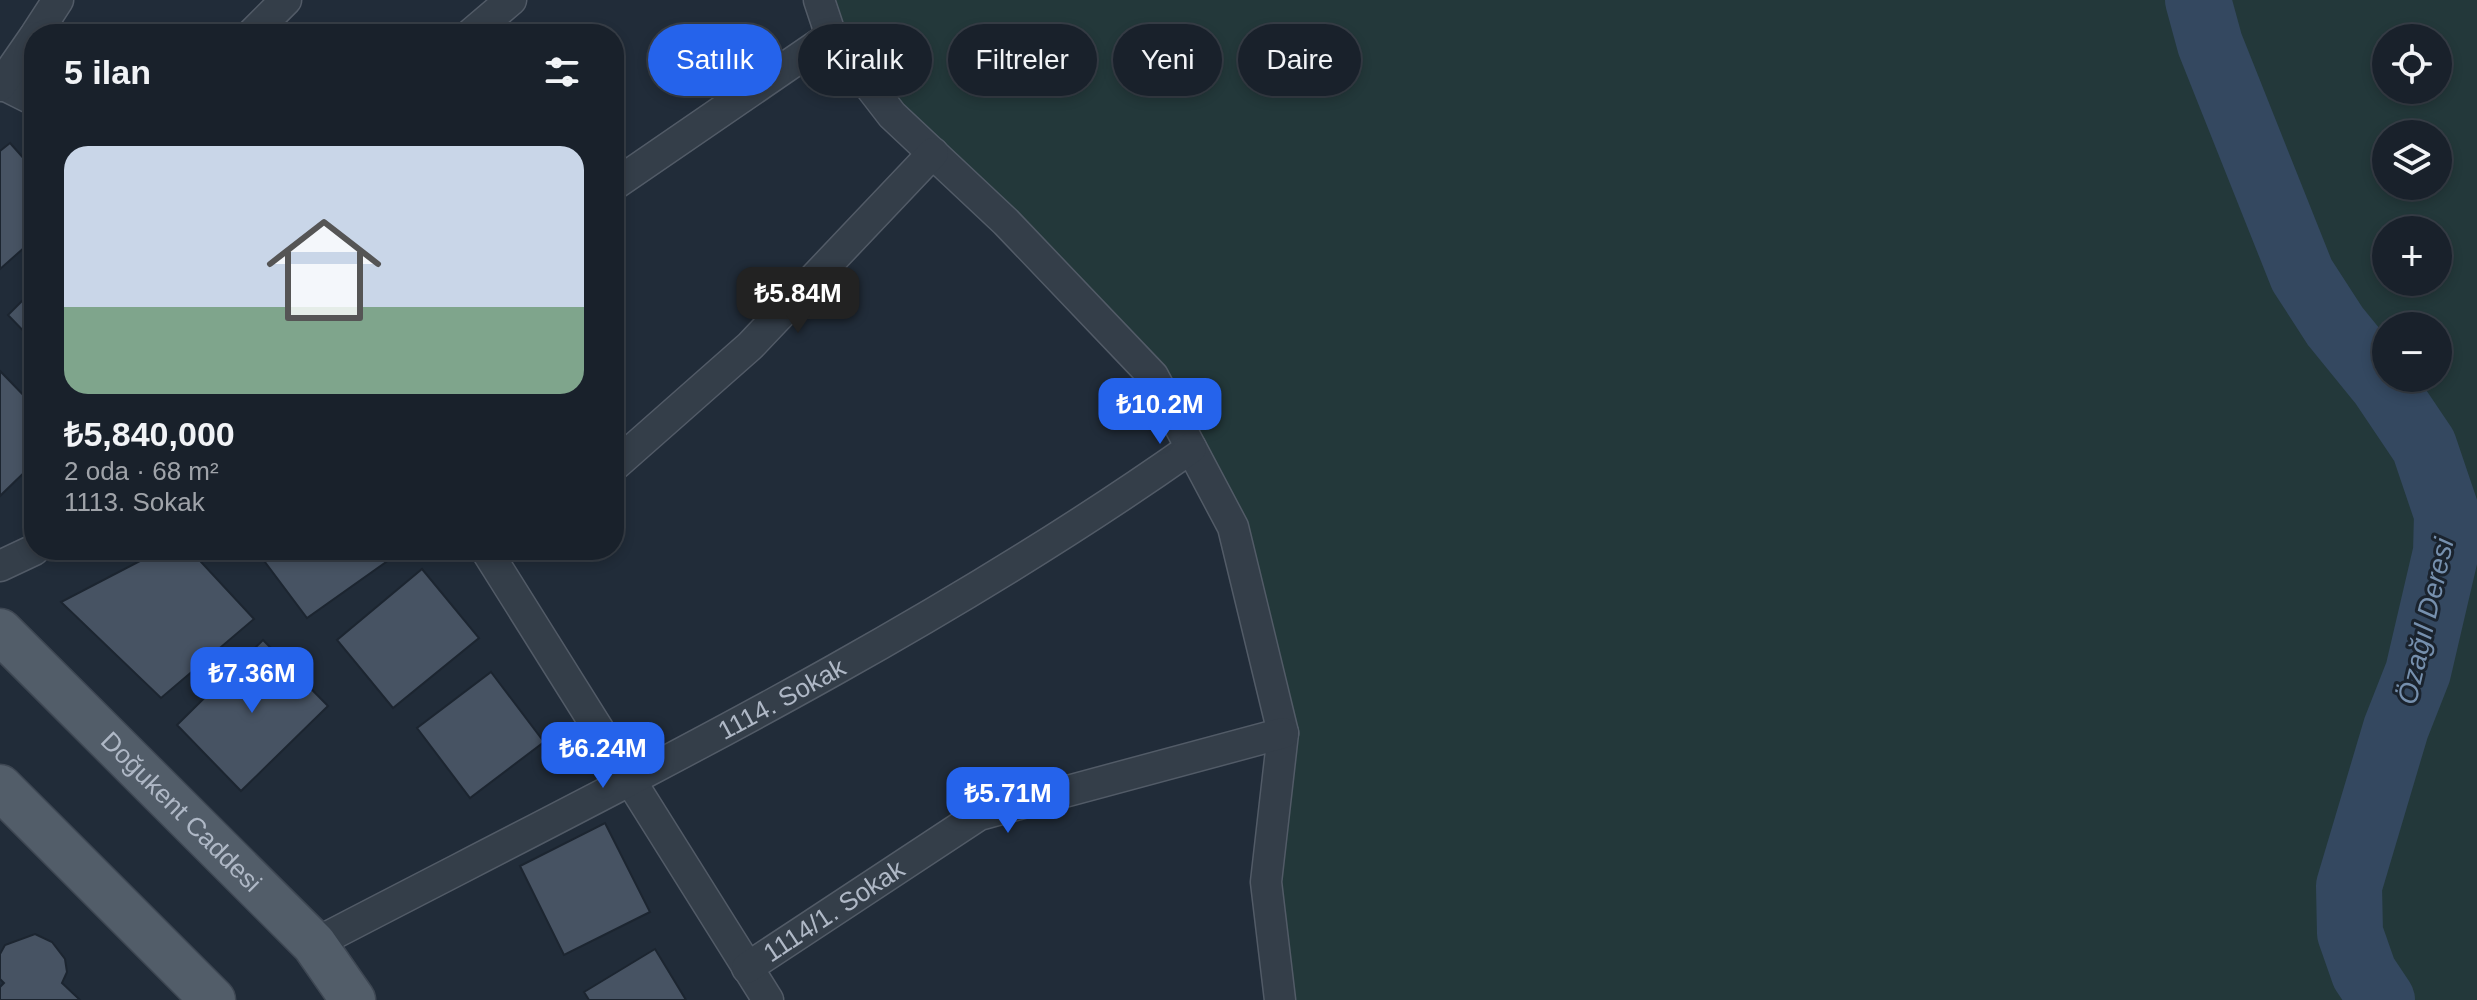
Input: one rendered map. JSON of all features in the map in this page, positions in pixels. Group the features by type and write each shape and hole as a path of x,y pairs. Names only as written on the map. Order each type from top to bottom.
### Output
{"main road":[{"name":"Doğukent Caddesi","path":"0,631 314,944 353,1000"},
{"path":"0,787 213,1000"}],"street":[{"path":"42,24 58,0"},
{"path":"262,24 286,0"},
{"path":"483,24 511,0"},
{"path":"819,0 827,24"},
{"path":"24,51 1,85 24,95"},
{"path":"624,178 798,59"},
{"path":"877,96 892,115 1006,222 1153,376 1233,527 1283,733 1266,882 1280,1000"},
{"path":"624,457 750,346 933,153"},
{"name":"1114. Sokak","path":"314,944 851,661 1089,520 1191,448"},
{"path":"0,566 24,555"},
{"path":"503,560 628,780 768,1000"},
{"name":"1114/1. Sokak","path":"747,968 979,815 1283,733"}],"green space":[{"path":"819,0 2477,0 2477,1000 1280,1000 1266,882 1283,733 1233,527 1153,376 892,115 880,96 932,96 932,24 834,24"}],"building":[{"path":"10,143 24,159 24,248 0,269 0,151"},
{"path":"24,299 24,332 8,315"},
{"path":"0,371 24,396 24,473 0,496"},
{"path":"142,560 199,560 254,619 161,698 61,602"},
{"path":"264,560 389,560 307,618"},
{"path":"422,569 479,638 393,708 337,640"},
{"path":"263,640 328,706 241,791 177,725"},
{"path":"491,672 544,742 470,798 417,728"},
{"path":"605,823 650,912 564,955 520,866"},
{"path":"35,934 52,942 65,959 67,972 62,983 80,1000 0,1000 0,987 4,983 0,979 0,954 5,945"},
{"path":"655,949 686,1000 589,1000 584,992"}],"waterway":[{"name":"Özağıl Deresi","path":"2198,0 2210,44 2302,275 2335,326 2383,385 2424,446 2447,514 2446,552 2418,672 2396,728 2349,886 2350,933 2364,973 2382,1000"}]}
